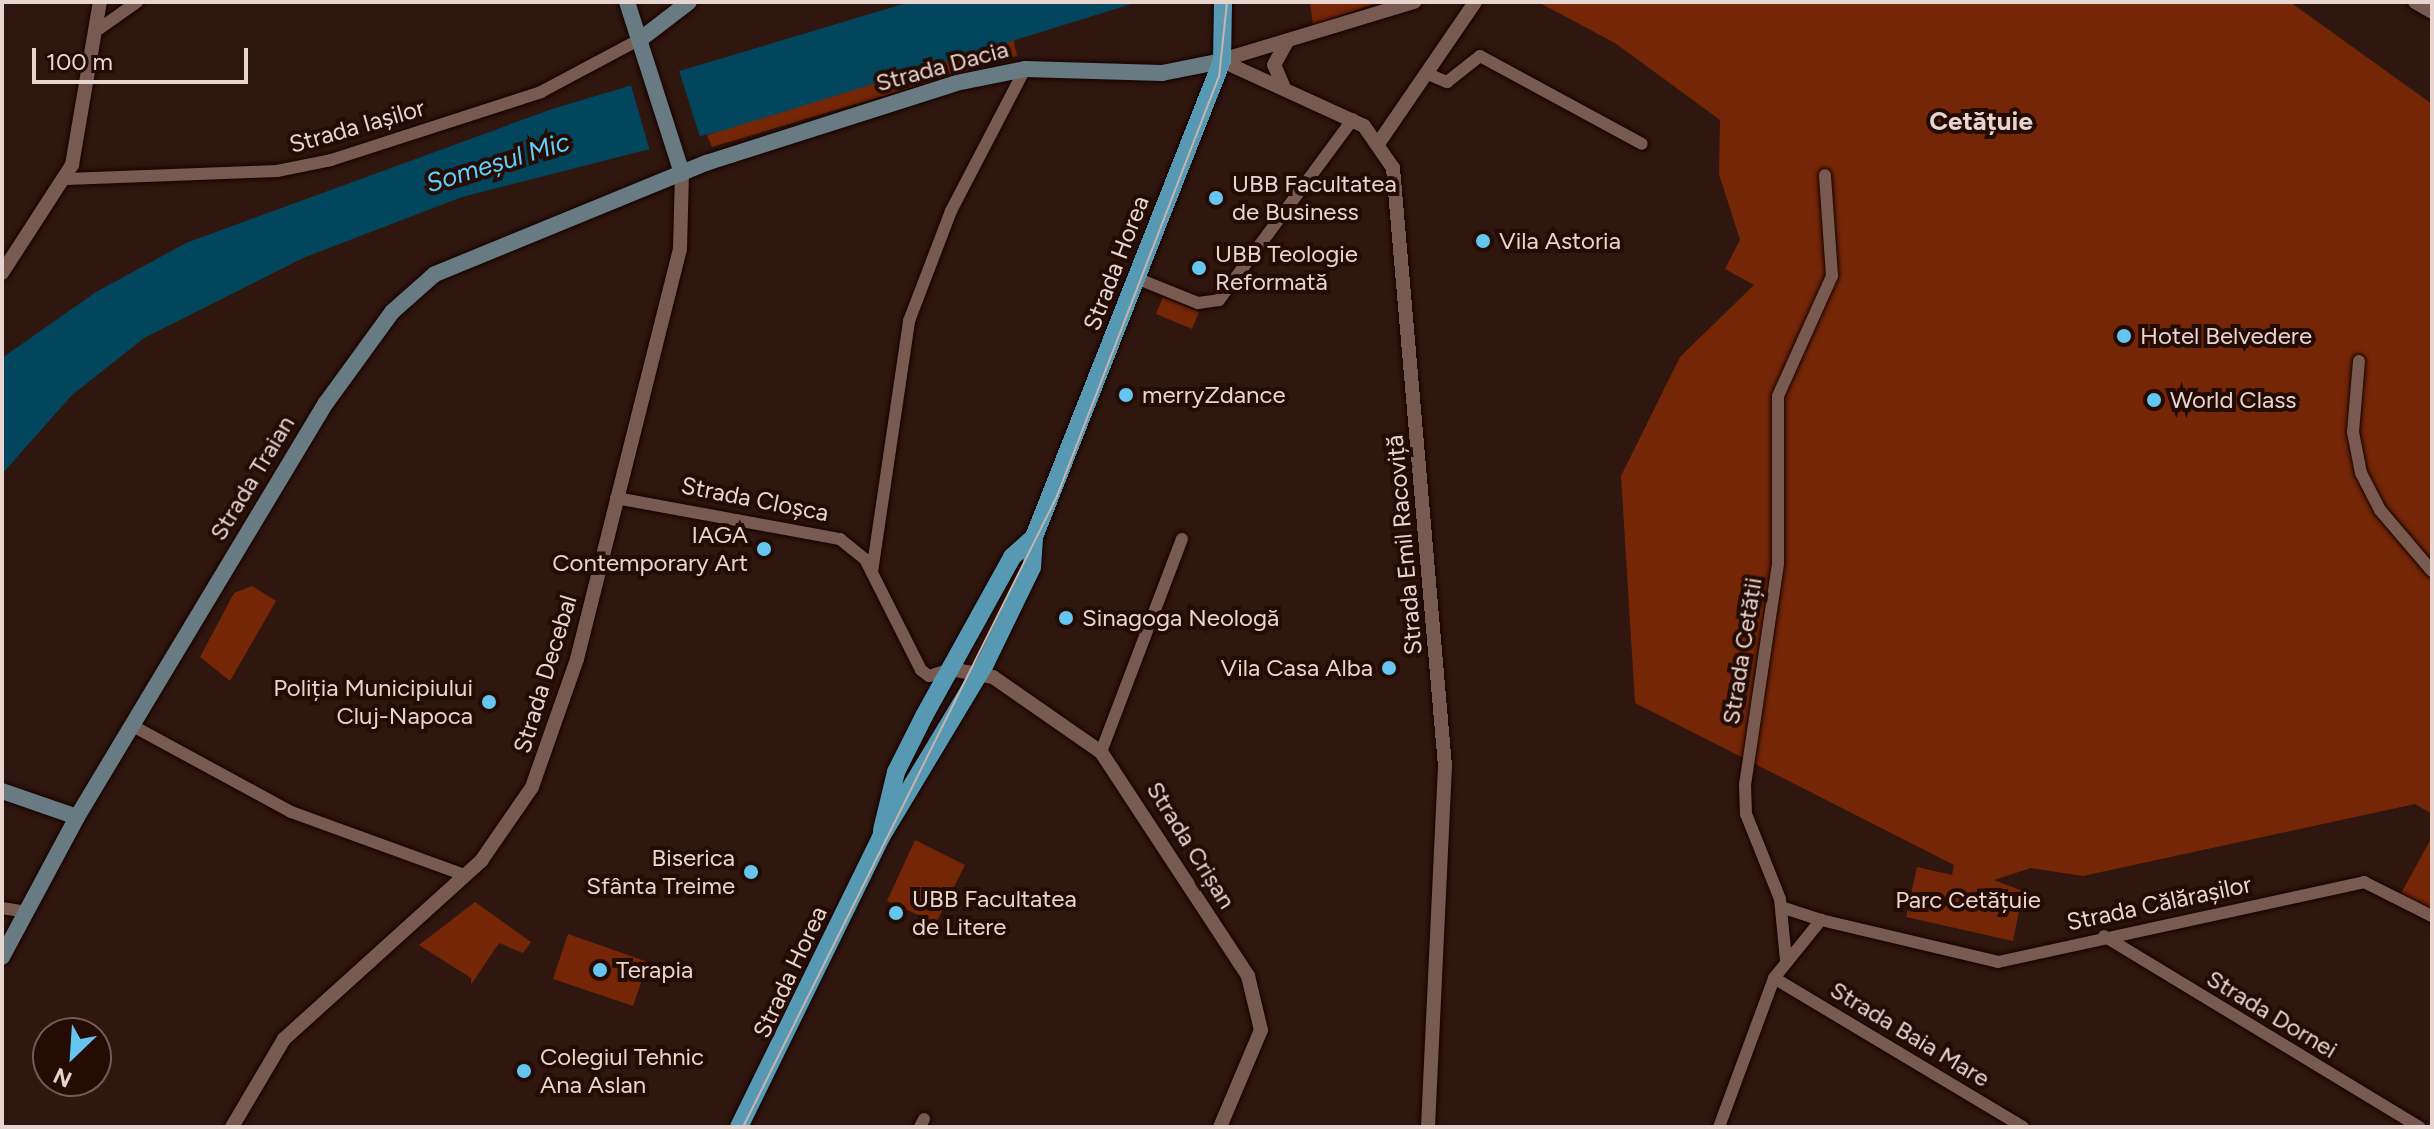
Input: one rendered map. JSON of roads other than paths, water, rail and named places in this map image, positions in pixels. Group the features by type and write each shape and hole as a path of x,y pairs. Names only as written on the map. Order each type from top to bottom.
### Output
{"main road":[{"path":"627,2 655,73 682,173"},
{"path":"642,38 689,2"},
{"name":"Strada Horea","path":"739,1127 881,837 981,671 1032,567 1034,537 1222,61 1223,2"},
{"name":"Strada Dacia","path":"682,173 956,83 1025,69 1162,73 1222,61"},
{"name":"Strada Traian","path":"2,957 77,817 131,725 326,403 392,312 435,274 471,256 682,173"},
{"name":"Strada Horea","path":"881,837 896,772 1012,557 1034,537"},
{"path":"2,791 77,817"}],"street":[{"path":"2,273 67,179 99,29 100,2"},
{"path":"99,29 137,2"},
{"path":"1222,61 1414,2"},
{"path":"1222,61 1353,119 1380,141 1475,2"},
{"path":"2415,2 2432,12"},
{"name":"Strada Iașilor","path":"67,179 277,171 331,160 541,92 642,38"},
{"path":"1284,88 1274,65 1288,42"},
{"path":"1428,74 1447,82 1480,56 1642,144"},
{"path":"872,572 909,321 951,211 1025,69"},
{"path":"1136,278 1198,303 1219,300 1353,119"},
{"name":"Strada Emil Racoviță","path":"1380,141 1397,196 1445,766 1428,1127"},
{"name":"Strada Decebal","path":"232,1127 301,1020 464,875 502,837 544,758 577,659 680,249 682,173"},
{"name":"Strada Cetății","path":"1786,960 1781,907 1746,814 1745,785 1778,563 1778,396 1832,276 1825,175"},
{"path":"2359,361 2353,432 2361,473 2380,510 2432,571"},
{"name":"Strada Cloșca","path":"616,498 821,532 854,547 872,572 921,670 929,676 951,669"},
{"path":"1101,752 1182,539"},
{"path":"951,669 981,671"},
{"name":"Strada Crișan","path":"981,671 1101,752 1256,993 1261,1030 1220,1127"},
{"path":"131,725 291,812 464,875"},
{"name":"Strada Călărașilor","path":"1781,907 1978,962 2374,884 2432,916"},
{"path":"2,908 26,912"},
{"path":"1719,1127 1774,978 1821,920"},
{"name":"Strada Dornei","path":"2104,936 2420,1127"},
{"name":"Strada Baia Mare","path":"1774,978 2023,1127"}],"water":[{"name":"Someșul Mic","path":"910,2 1138,2 728,129 462,197 303,258 144,338 72,395 2,474 2,358 96,292 186,243 552,109"}],"tram line":[{"path":"743,1127 1057,496 1219,77 1227,2"}],"place":[{"name":"UBB Facultatea de Business","path":"1216,198"},
{"name":"Vila Astoria","path":"1483,241"},
{"name":"UBB Teologie Reformată","path":"1199,268"},
{"name":"Hotel Belvedere","path":"2124,336"},
{"name":"merryZdance","path":"1126,395"},
{"name":"World Class","path":"2154,400"},
{"name":"IAGA Contemporary Art","path":"764,549"},
{"name":"Sinagoga Neologă","path":"1066,618"},
{"name":"Vila Casa Alba","path":"1389,668"},
{"name":"Poliția Municipiului Cluj-Napoca","path":"489,702"},
{"name":"Biserica Sfânta Treime","path":"751,872"},
{"name":"UBB Facultatea de Litere","path":"896,913"},
{"name":"Terapia","path":"600,970"},
{"name":"Colegiul Tehnic Ana Aslan","path":"524,1071"}],"district":[{"name":"Cetățuie","path":"1981,122"}],"park label":[{"name":"Parc Cetățuie","path":"1968,900"}]}
